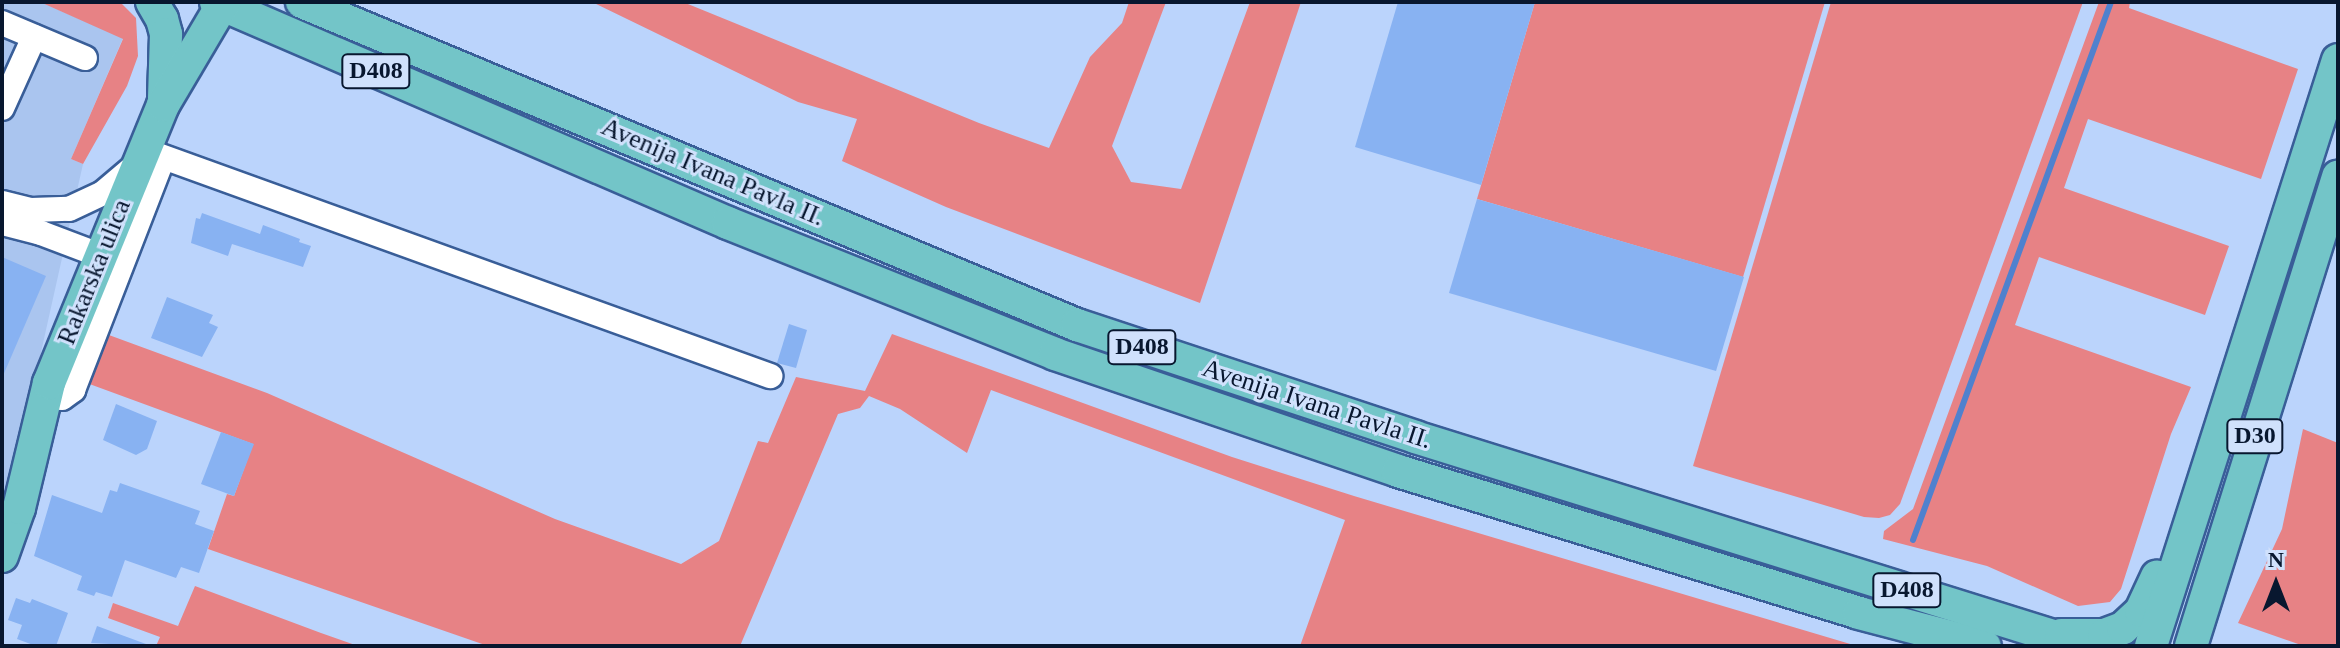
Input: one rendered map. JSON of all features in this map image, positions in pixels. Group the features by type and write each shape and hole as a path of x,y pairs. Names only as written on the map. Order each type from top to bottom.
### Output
{"main road":[{"path":"152,2 166,34 163,105"},
{"name":"Avenija Ivana Pavla II.","path":"302,2 337,11 1077,325 1415,437 2085,646"},
{"name":"Rakarska ulica","path":"2,556 19,508 44,395 102,256 148,157 163,105 221,3"},
{"name":"Avenija Ivana Pavla II.","path":"221,3 728,223 1055,354 1398,471 1832,605 1985,646"},
{"name":"D30","path":"2151,646 2338,60"},
{"name":"D30","path":"2191,646 2338,176"},
{"path":"2050,635 2104,635 2123,628 2141,611 2163,559 2184,540"}],"lane":[{"path":"2,23 85,58"},
{"path":"2,108 34,37"},
{"path":"2,204 45,211 69,209 103,193 148,157"},
{"path":"148,157 770,376"},
{"path":"44,395 62,398 73,390 148,157"},
{"path":"2,204 41,233"},
{"path":"2,223 41,233 102,256"}],"shaded area":[{"path":"2,2 40,2 123,38 71,159 83,164 21,442 2,496"},
{"path":"40,2 120,2 136,18 138,56 127,86 83,164 71,159 123,39"},
{"path":"592,2 683,2 979,123 1049,148 1090,57 1122,23 1129,2 1166,2 1112,146 1131,182 1181,189 1250,2 1301,2 1200,303 946,207 842,161 857,119 798,102"},
{"path":"1535,2 1825,2 1743,277 1477,199"},
{"path":"1831,2 2083,2 1900,504 1890,515 1879,518 1864,517 1693,466"},
{"path":"2099,2 2130,2 2129,8 2298,69 2261,179 2088,119 2064,188 2229,246 2205,315 2039,257 2015,325 2191,387 2171,434 2121,589 2110,602 2078,606 1987,566 1883,539 1884,531 1913,509"},
{"path":"98,331 267,393 555,519 681,564 719,541 758,441 768,443 796,377 865,391 892,334 1232,457 1857,646 1300,646 1345,520 991,390 967,453 900,409 869,396 860,408 838,414 740,646 488,646 208,549 227,494 234,496 253,444 84,382"},
{"path":"2303,429 2338,443 2338,646 2304,646 2238,623 2282,529"},
{"path":"195,586 358,646 156,646 160,637 108,618 113,603 178,626"}],"building":[{"path":"1398,2 1535,2 1481,185 1355,147"},
{"path":"1477,199 1744,277 1716,371 1449,293"},
{"path":"202,213 260,234 263,225 300,239 299,242 311,246 303,267 232,244 228,256 191,243 196,218 200,219"},
{"path":"2,257 46,276 2,378"},
{"path":"167,297 213,315 209,323 218,327 202,357 151,338"},
{"path":"789,324 807,330 796,368 777,363"},
{"path":"116,404 157,421 147,449 136,455 103,440"},
{"path":"221,432 254,444 234,496 201,484"},
{"path":"120,483 200,511 195,524 214,531 199,573 181,567 176,578 125,560 112,597 96,592 94,596 77,590 82,576 34,556 52,495 102,513 110,490 117,492"},
{"path":"16,598 30,603 32,599 68,613 56,646 36,646 17,639 22,625 8,620"},
{"path":"97,626 146,644 146,646 91,643"}],"waterway":[{"path":"1913,540 2111,2"}]}
